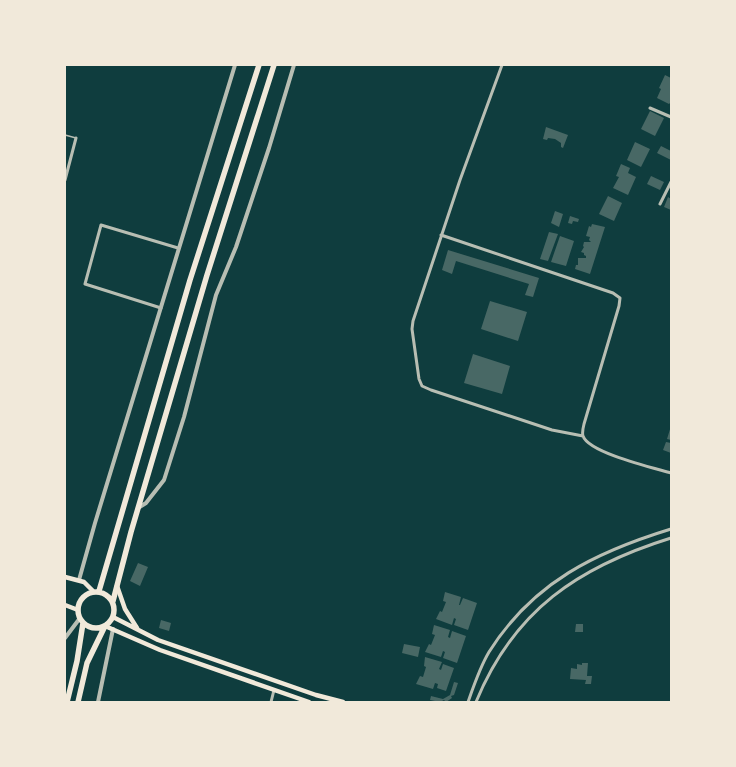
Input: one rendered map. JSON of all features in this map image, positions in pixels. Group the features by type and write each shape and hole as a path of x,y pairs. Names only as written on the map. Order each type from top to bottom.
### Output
{"highway":[{"path":"96,592 190,280 258,65"},
{"path":"78,702 87,663 105,626 113,617 113,601 117,583 138,509 208,276 274,65"},
{"path":"67,701 81,620 78,610 83,597 96,592 104,593 113,601"},
{"path":"81,620 93,628 105,626"}],"main road":[{"path":"65,577 79,580 96,592"},
{"path":"117,583 125,609 138,630"},
{"path":"65,605 78,610"},
{"path":"113,617 158,640 322,699 343,702"},
{"path":"105,626 160,650 309,702"}],"street":[{"path":"79,580 97,515 235,65"},
{"path":"138,509 146,503 164,480 184,417 216,295 236,247 294,65"},
{"path":"502,65 441,235 413,321 417,369 422,386 552,430 583,436 590,445 632,462 671,473"},
{"path":"650,108 671,117"},
{"path":"65,180 76,138"},
{"path":"660,204 671,182"},
{"path":"161,308 85,284 101,225 178,248"},
{"path":"441,235 562,275 613,293 620,298 619,306 584,424 583,436"},
{"path":"468,702 482,666 494,644 510,623 538,596 578,565 619,546 671,529"},
{"path":"476,702 494,664 507,644 536,610 570,583 590,570 636,550 671,538"},
{"path":"65,638 81,620"},
{"path":"98,702 113,629"},
{"path":"271,702 274,690"}],"lane":[{"path":"65,135 76,138"}],"building":[{"path":"665,75 671,78 671,102 669,104 657,98 661,89 659,88"},
{"path":"650,111 664,118 655,136 641,129"},
{"path":"546,127 568,135 563,148 561,147 561,143 555,139 543,139"},
{"path":"635,142 650,149 641,167 627,160"},
{"path":"661,146 671,151 671,160 657,153"},
{"path":"621,164 630,168 628,173 636,177 628,195 613,188 619,177 616,176"},
{"path":"651,176 664,182 660,190 647,184"},
{"path":"608,196 622,203 614,221 599,214"},
{"path":"668,197 671,199 671,210 664,207"},
{"path":"555,211 563,214 559,227 551,223"},
{"path":"570,216 579,219 578,222 573,221 572,224 568,223"},
{"path":"592,224 605,227 590,274 575,269 576,265 578,265 578,258 586,258 584,253 581,252 584,247 584,242 591,242 589,240 590,237 586,236 589,226 591,227"},
{"path":"549,232 558,234 548,261 540,259"},
{"path":"560,236 574,241 566,266 551,262"},
{"path":"448,250 539,278 533,297 525,295 529,284 456,261 452,274 442,270"},
{"path":"490,301 527,312 518,341 481,329"},
{"path":"473,354 510,366 502,394 464,383"},
{"path":"671,426 671,440 667,439"},
{"path":"666,442 671,443 671,453 663,450"},
{"path":"138,563 148,567 140,586 130,581"},
{"path":"445,592 461,597 459,605 463,598 477,603 468,630 454,625 456,619 454,618 452,625 436,619 440,611 442,612 446,602 443,601"},
{"path":"161,620 171,623 169,631 159,628"},
{"path":"576,624 583,624 583,632 575,632"},
{"path":"434,625 450,630 448,637 450,638 452,631 466,636 457,663 443,658 445,652 443,651 441,657 425,652 429,644 431,645 435,635 432,634"},
{"path":"404,644 420,647 418,657 402,653"},
{"path":"425,657 442,662 439,669 441,670 443,664 454,668 446,691 437,688 438,684 435,683 433,689 416,684 420,676 423,677 426,667 424,666"},
{"path":"582,663 588,663 587,676 592,676 591,684 585,684 586,680 570,679 571,668 577,669 577,664 582,665"},
{"path":"454,682 458,683 454,695 451,696 452,698 446,702 444,700 440,702 430,700 431,696 443,699 450,695"}]}
